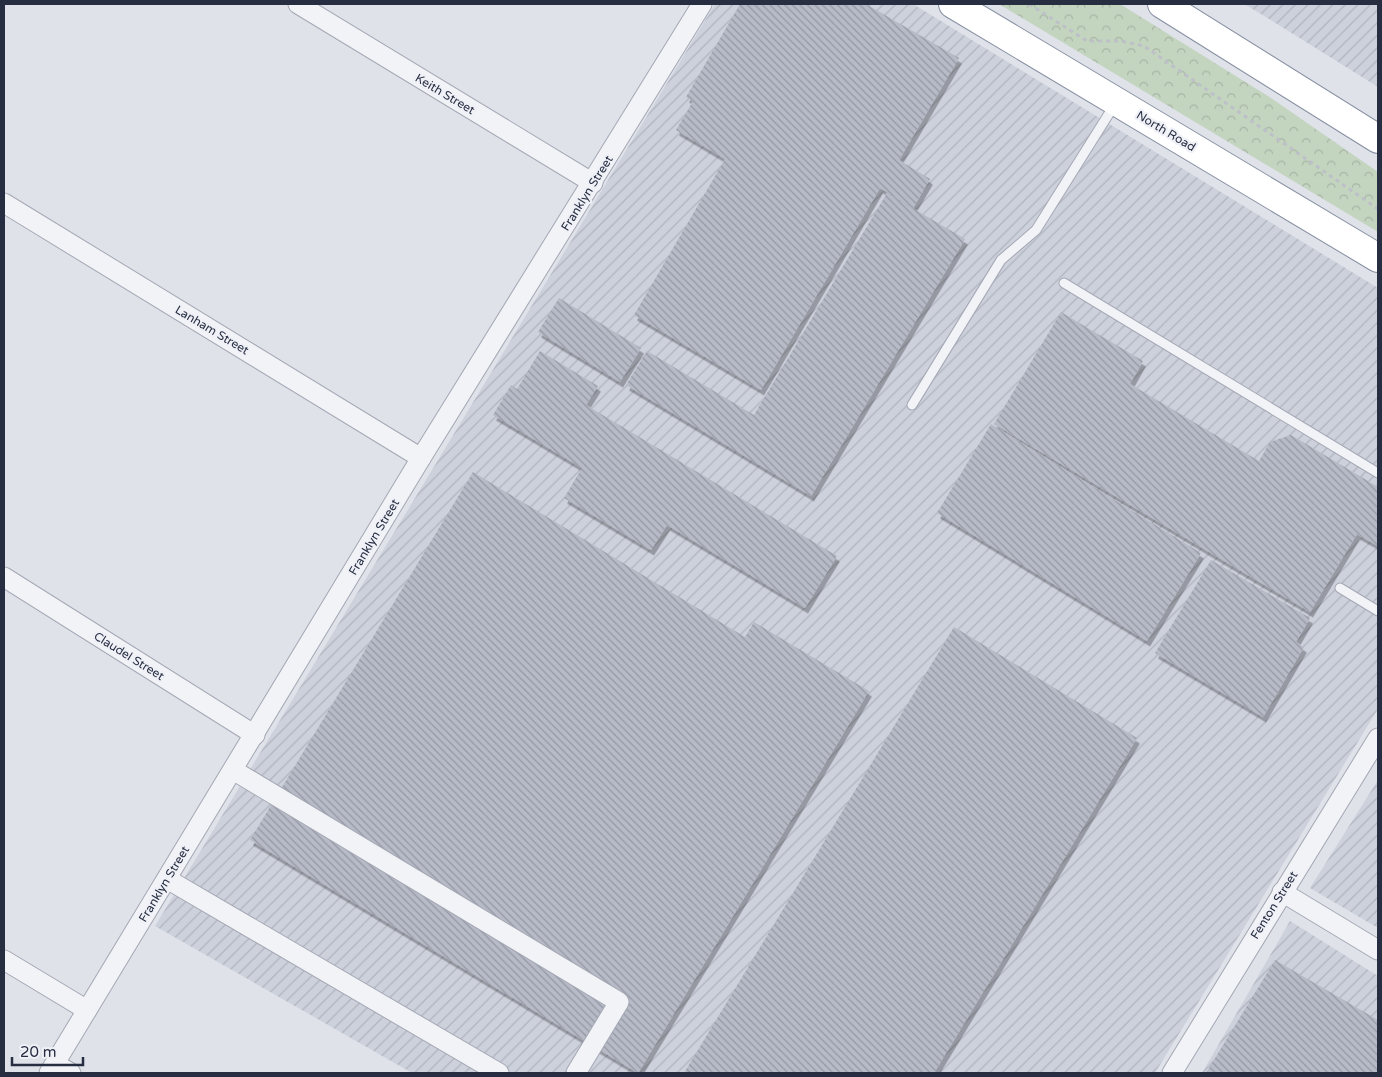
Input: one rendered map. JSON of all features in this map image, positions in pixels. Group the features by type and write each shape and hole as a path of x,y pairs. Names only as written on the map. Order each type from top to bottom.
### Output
{"highway":[{"name":"North Road","path":"953,4 1378,258"},
{"path":"1162,4 1378,139"}],"street":[{"name":"Keith Street","path":"298,4 593,184"},
{"name":"Franklyn Street","path":"58,1070 87,1010 421,458 593,184 702,4"},
{"name":"Lanham Street","path":"4,202 421,458"},
{"name":"Claudel Street","path":"4,578 255,735"},
{"name":"Fenton Street","path":"1172,1073 1378,738"},
{"path":"233,770 619,1002 576,1073"},
{"path":"167,879 499,1073"},
{"path":"1282,892 1378,950"},
{"path":"4,960 87,1010"}],"lane":[{"path":"912,405 1001,260 1036,230 1117,102"},
{"path":"1064,283 1378,473"},
{"path":"1340,588 1378,611"}],"path":[{"path":"1030,4 1087,41 1121,41 1144,46 1378,209"}],"shaded area":[{"path":"715,4 913,4 1378,288 1378,709 1155,1073 412,1073 155,926"},
{"path":"1244,4 1378,4 1378,87 1261,14"},
{"path":"1378,780 1378,928 1310,888"},
{"path":"1290,921 1378,976 1378,1073 1202,1073"}],"green space":[{"path":"999,4 1120,4 1271,98 1378,172 1378,232"}],"building":[{"path":"740,4 866,4 959,58 899,160 930,179 913,208 880,188 761,390 634,315 725,159 676,130 693,101 686,97"},
{"path":"887,193 965,239 811,496 626,385 647,351 754,415"},
{"path":"559,298 641,348 620,382 538,332"},
{"path":"1061,312 1143,361 1130,384 1259,461 1270,442 1291,435 1378,487 1378,546 1357,534 1310,612 994,424"},
{"path":"540,351 598,386 586,405 837,556 805,608 667,525 651,550 564,498 582,468 493,415 511,385 517,389"},
{"path":"991,424 1201,553 1147,641 937,513"},
{"path":"473,472 745,637 754,622 869,691 638,1073 250,840"},
{"path":"1211,560 1310,618 1296,642 1304,647 1263,717 1155,653"},
{"path":"954,627 1137,738 934,1073 684,1073"},
{"path":"1275,960 1378,1020 1378,1073 1206,1073"}]}
